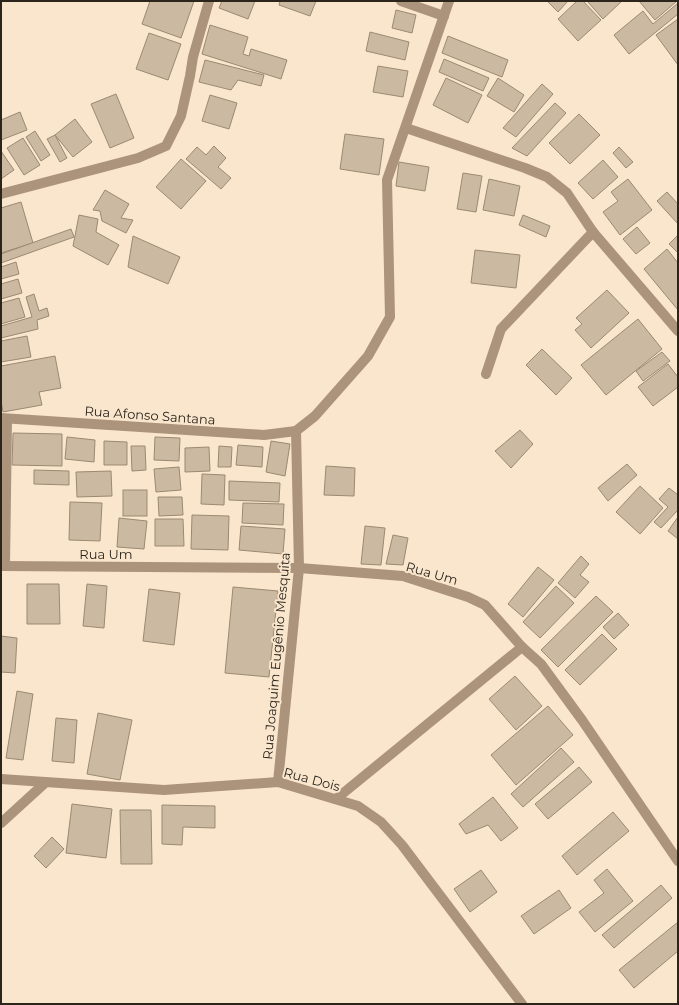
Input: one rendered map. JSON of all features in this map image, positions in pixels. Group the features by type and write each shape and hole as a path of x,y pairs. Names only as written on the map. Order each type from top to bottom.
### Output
{"street":[{"path":"1,194 138,158 166,146 181,116 193,57 209,1"},
{"path":"401,1 444,16"},
{"path":"296,431 315,416 368,356 390,317 388,180 449,1"},
{"path":"406,128 547,176 567,193 593,232 678,330"},
{"path":"486,374 501,328 593,232"},
{"path":"3,566 4,419"},
{"name":"Rua Afonso Santana","path":"4,419 264,435 296,431"},
{"name":"Rua Joaquim Eugênio Mesquita","path":"278,782 299,568 296,431"},
{"name":"Rua Um","path":"3,566 299,568 403,576 454,592 485,605 522,647 541,664 582,720 678,861"},
{"path":"336,799 522,647"},
{"name":"Rua Dois","path":"1,779 164,790 278,782 358,806 381,822 402,845 522,1004"},
{"path":"1,823 46,782"}],"building":[{"path":"150,1 194,1 181,38 142,24"},
{"path":"222,1 255,1 248,19 219,8"},
{"path":"280,1 316,1 310,16 279,5"},
{"path":"547,1 568,1 558,12"},
{"path":"577,1 583,1 601,20 578,41 558,19"},
{"path":"587,1 622,1 603,19"},
{"path":"639,1 677,1 655,20"},
{"path":"678,3 678,14 629,54 614,35 643,11 653,24"},
{"path":"396,10 416,15 412,33 392,28"},
{"path":"678,19 678,65 656,35"},
{"path":"210,25 248,37 243,54 249,56 251,49 287,60 281,79 202,54"},
{"path":"370,32 409,42 405,60 366,51"},
{"path":"149,33 181,44 168,80 136,69"},
{"path":"448,36 508,60 502,77 442,53"},
{"path":"444,59 489,78 483,91 439,72"},
{"path":"205,60 264,75 261,86 238,80 231,90 199,82"},
{"path":"378,66 408,71 403,97 373,92"},
{"path":"446,78 482,95 468,123 433,105"},
{"path":"498,78 524,95 514,112 487,96"},
{"path":"542,84 553,94 516,137 503,128"},
{"path":"116,94 134,138 110,148 91,104"},
{"path":"210,95 237,103 229,129 202,121"},
{"path":"555,103 566,113 527,156 512,148"},
{"path":"20,112 27,130 1,140 1,120"},
{"path":"579,114 600,135 570,164 549,143"},
{"path":"75,119 92,142 73,157 55,135"},
{"path":"35,131 50,155 41,161 26,137"},
{"path":"345,134 384,139 379,175 340,169"},
{"path":"55,135 67,158 60,162 47,139"},
{"path":"23,138 40,165 24,175 7,148"},
{"path":"214,146 226,158 218,167 231,178 221,189 186,159 197,147 206,155"},
{"path":"619,147 633,162 626,168 613,153"},
{"path":"1,151 14,170 1,179"},
{"path":"181,159 206,181 181,209 156,187"},
{"path":"603,160 618,177 593,199 578,183"},
{"path":"399,162 429,167 425,191 396,186"},
{"path":"463,173 482,176 476,212 457,209"},
{"path":"489,179 520,186 514,216 483,210"},
{"path":"628,179 652,210 620,235 603,212 618,201 611,192"},
{"path":"105,190 129,204 121,218 133,220 126,233 102,221 100,211 93,210"},
{"path":"667,192 678,204 678,224 657,201"},
{"path":"21,202 33,243 1,253 1,208"},
{"path":"79,215 98,219 96,232 119,245 108,265 73,246"},
{"path":"523,215 550,226 546,237 519,225"},
{"path":"637,227 650,243 636,254 623,239"},
{"path":"71,229 74,237 1,263 1,254"},
{"path":"678,235 678,253 669,244"},
{"path":"133,236 180,257 168,284 128,267"},
{"path":"667,249 678,263 678,310 644,269"},
{"path":"475,250 520,255 516,288 471,283"},
{"path":"16,262 19,274 1,279 1,267"},
{"path":"18,279 22,293 1,299 1,284"},
{"path":"607,290 629,313 591,348 575,330 582,324 576,318"},
{"path":"34,294 39,311 47,308 49,316 37,320 38,329 1,338 1,326 32,317 26,297"},
{"path":"19,298 25,317 1,324 1,303"},
{"path":"638,319 662,349 606,395 581,365"},
{"path":"27,336 31,357 1,362 1,341"},
{"path":"542,349 572,378 556,395 526,365"},
{"path":"662,352 670,361 643,381 636,371"},
{"path":"55,356 61,388 39,392 42,405 3,412 1,401 1,366"},
{"path":"668,364 678,377 678,387 653,406 638,387"},
{"path":"520,430 533,444 511,468 495,451"},
{"path":"13,433 62,434 62,466 12,465"},
{"path":"67,437 95,440 94,462 65,459"},
{"path":"155,437 180,438 179,461 154,460"},
{"path":"104,441 127,442 127,465 104,465"},
{"path":"271,441 290,444 285,476 266,472"},
{"path":"238,445 263,447 262,467 236,465"},
{"path":"131,446 145,446 146,470 132,471"},
{"path":"219,446 232,447 231,467 218,467"},
{"path":"209,447 210,471 185,472 185,448"},
{"path":"627,464 637,475 608,501 598,488"},
{"path":"326,466 355,468 354,496 324,495"},
{"path":"179,467 181,490 156,492 154,469"},
{"path":"34,470 69,471 69,485 34,484"},
{"path":"111,471 112,496 77,497 76,472"},
{"path":"202,474 225,475 224,505 201,504"},
{"path":"229,481 280,483 279,502 229,500"},
{"path":"640,486 663,508 640,534 616,512"},
{"path":"669,488 678,495 678,510 661,528 654,522 668,507 659,499"},
{"path":"123,490 147,490 147,516 123,516"},
{"path":"158,497 182,497 183,515 159,516"},
{"path":"70,502 102,503 100,541 69,540"},
{"path":"243,503 284,504 283,525 242,523"},
{"path":"192,515 229,516 228,550 191,549"},
{"path":"678,517 678,539 668,531"},
{"path":"119,518 147,521 144,549 117,547"},
{"path":"155,519 183,519 184,546 155,546"},
{"path":"241,526 285,529 283,554 239,550"},
{"path":"365,526 385,528 381,565 361,564"},
{"path":"393,535 408,538 403,565 386,564"},
{"path":"581,556 589,564 580,575 589,582 575,598 558,583"},
{"path":"538,567 554,580 523,617 508,604"},
{"path":"27,584 59,584 60,624 27,624"},
{"path":"87,584 107,586 104,628 83,626"},
{"path":"556,586 574,603 540,638 523,622"},
{"path":"233,587 278,591 269,677 225,673"},
{"path":"149,589 180,593 174,645 143,641"},
{"path":"596,596 613,612 558,667 541,650"},
{"path":"618,613 629,625 614,639 603,627"},
{"path":"602,634 617,649 580,685 565,670"},
{"path":"1,636 17,638 15,673 1,672"},
{"path":"515,676 542,706 516,730 489,699"},
{"path":"17,691 33,694 23,760 6,758"},
{"path":"548,706 573,735 516,785 491,755"},
{"path":"98,713 132,720 120,780 87,774"},
{"path":"56,718 77,720 74,763 52,761"},
{"path":"561,748 574,762 523,807 511,794"},
{"path":"579,767 592,782 548,819 535,804"},
{"path":"493,797 518,828 501,841 488,825 466,834 459,824"},
{"path":"72,804 112,809 106,858 66,853"},
{"path":"162,805 215,806 215,828 183,827 182,845 162,844"},
{"path":"120,810 151,810 152,864 121,864"},
{"path":"613,812 629,831 577,875 562,856"},
{"path":"52,837 64,849 46,868 34,856"},
{"path":"607,869 633,901 595,932 579,912 604,893 594,880"},
{"path":"481,870 497,892 470,912 454,889"},
{"path":"661,885 672,898 614,948 602,935"},
{"path":"559,890 571,908 534,934 521,916"},
{"path":"678,922 678,951 634,988 619,970"}]}
